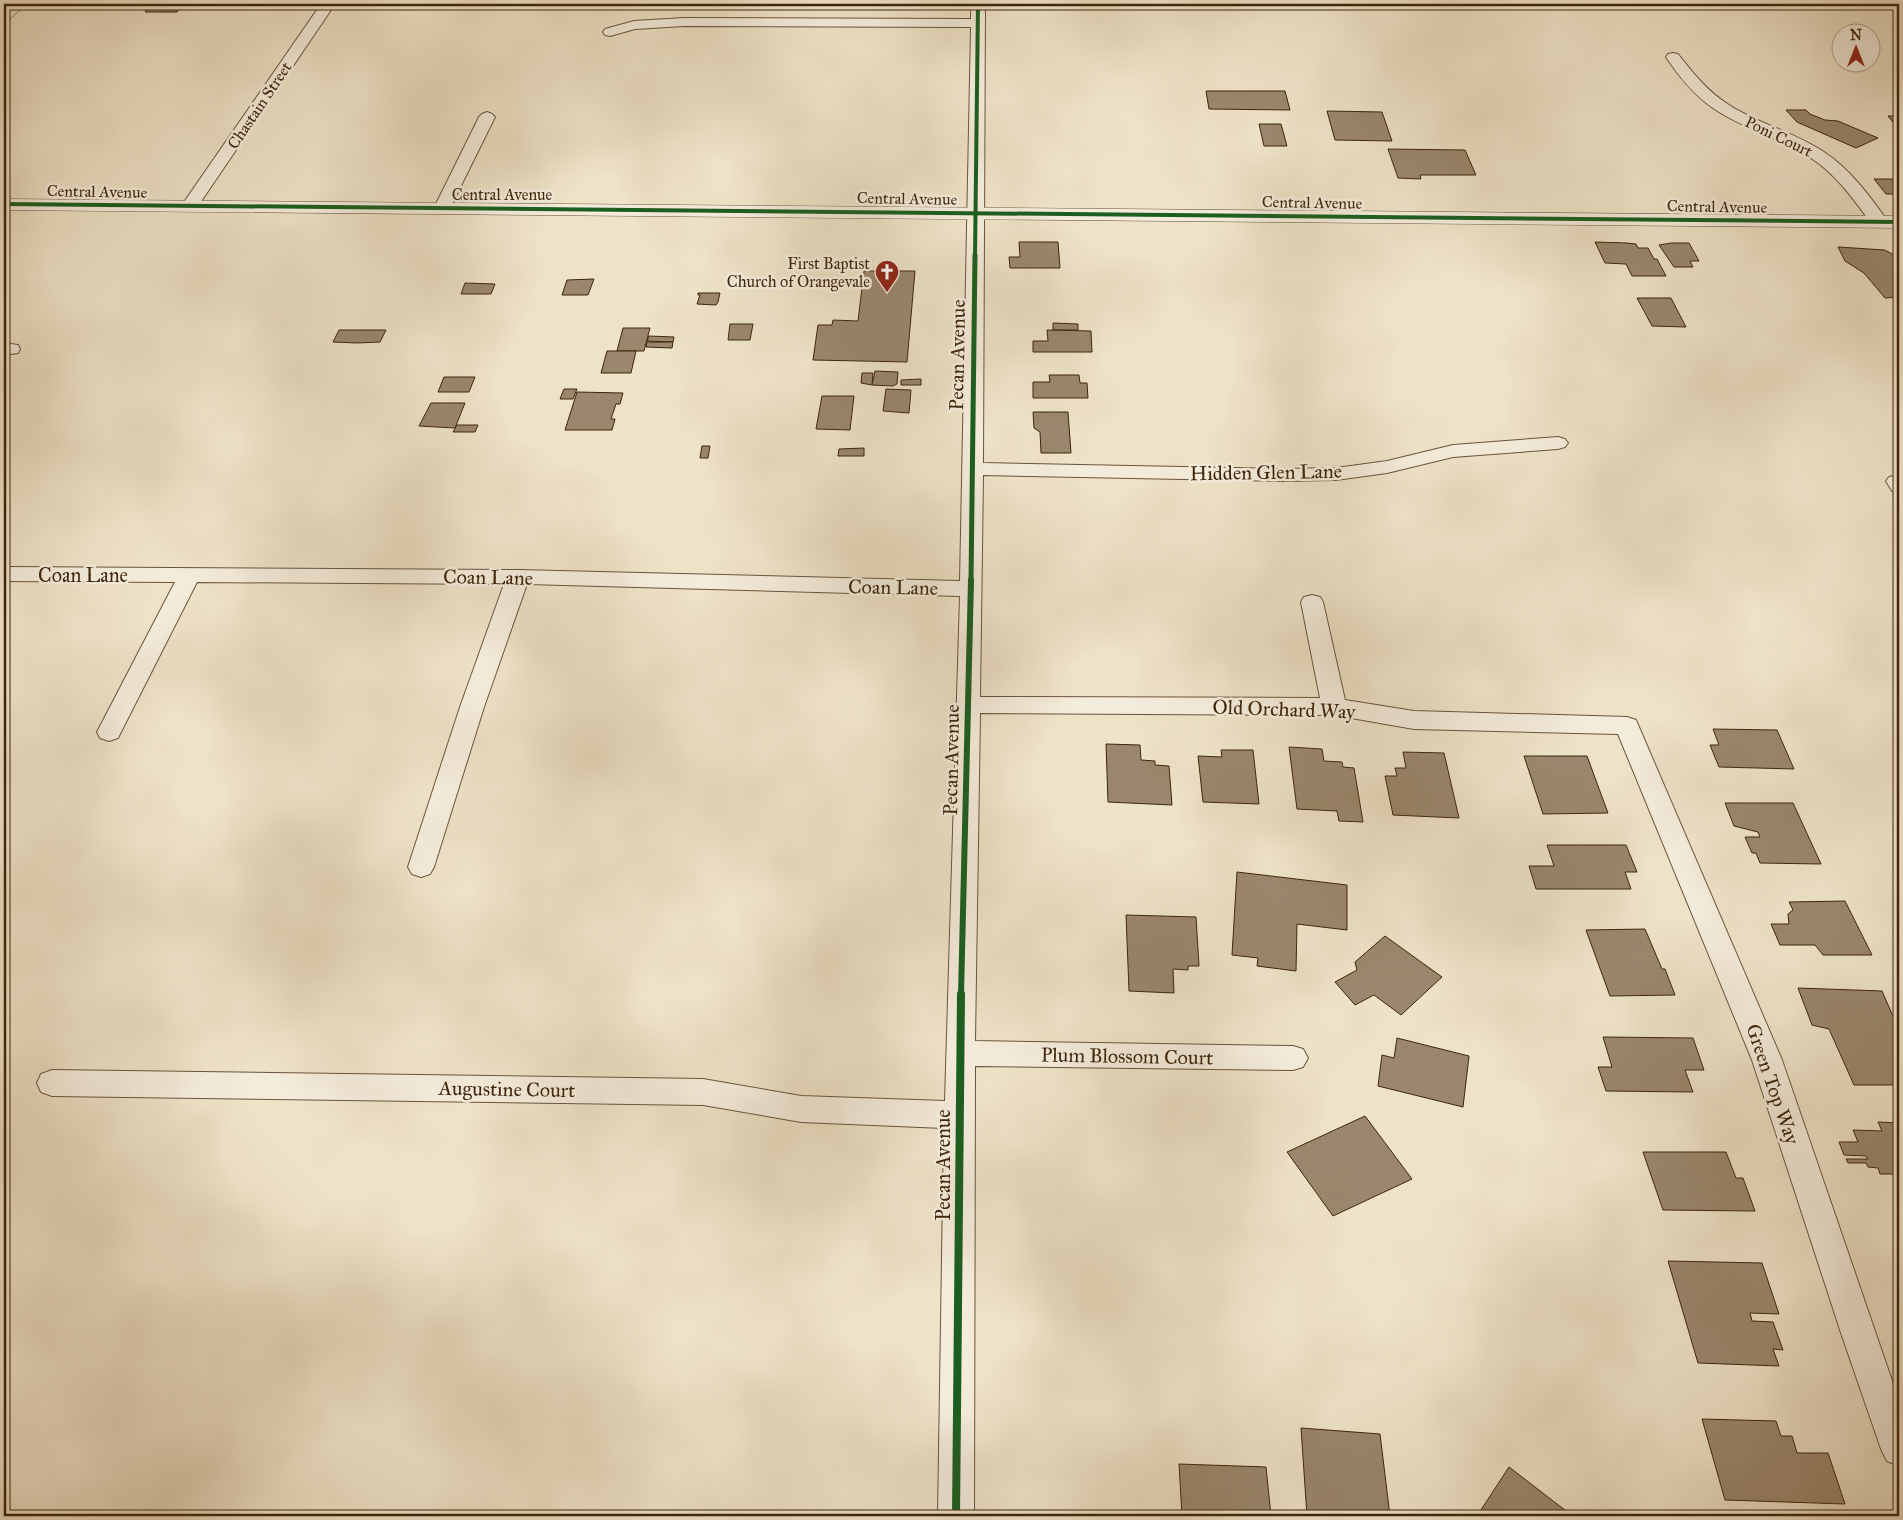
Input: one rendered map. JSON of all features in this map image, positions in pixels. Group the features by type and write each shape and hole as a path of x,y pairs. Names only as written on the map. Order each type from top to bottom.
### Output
{"main road":[{"path":"4,17 18,4"}],"street":[{"name":"Chastain Street","path":"190,206 328,4"},
{"path":"610,32 634,25 684,22 978,14"},
{"name":"Pecan Avenue","path":"956,1516 960,1053 969,705 978,14"},
{"name":"Poni Court","path":"1673,57 1700,90 1712,100 1746,120 1794,141 1830,164 1847,181 1879,222"},
{"path":"442,208 487,117"},
{"name":"Central Avenue","path":"4,204 1899,222"},
{"name":"Hidden Glen Lane","path":"972,469 1281,475 1336,474 1387,467 1453,451 1512,445 1558,443"},
{"path":"1899,481 1896,481 1899,487"},
{"name":"Coan Lane","path":"4,574 518,577 971,589"},
{"path":"109,732 190,575"},
{"path":"421,867 472,708 518,577"},
{"path":"1312,602 1334,707"},
{"name":"Old Orchard Way","path":"969,705 1334,707 1414,720 1628,726"},
{"name":"Green Top Way","path":"1628,726 1768,1060 1858,1333 1899,1449"},
{"name":"Plum Blossom Court","path":"960,1053 1293,1058"},
{"name":"Augustine Court","path":"52,1083 703,1092 802,1109 960,1115"}],"building":[{"path":"152,4 184,4 177,12 145,12"},
{"path":"1206,91 1285,91 1290,110 1209,109"},
{"path":"1786,110 1806,110 1810,114 1825,120 1838,121 1878,138 1856,148 1797,122"},
{"path":"1327,111 1382,112 1392,141 1335,140"},
{"path":"1888,116 1899,116 1899,130"},
{"path":"1259,124 1281,124 1287,146 1264,146"},
{"path":"1388,149 1465,150 1476,175 1420,175 1421,179 1398,178"},
{"path":"1874,179 1899,179 1899,194 1886,194"},
{"path":"1019,242 1058,242 1060,268 1010,268 1009,257 1020,257"},
{"path":"1595,242 1636,244 1638,248 1648,248 1654,259 1657,259 1666,276 1632,276 1626,264 1605,263"},
{"path":"1689,243 1699,261 1690,261 1693,267 1674,267 1659,245"},
{"path":"1838,247 1885,250 1899,258 1899,297 1885,298 1864,273 1845,261"},
{"path":"864,271 915,271 907,362 813,360 818,325 832,325 833,320 858,321"},
{"path":"594,279 588,295 562,295 567,280"},
{"path":"465,283 495,284 491,294 461,294"},
{"path":"698,293 720,293 716,305 697,304 700,295"},
{"path":"1637,298 1671,298 1686,327 1652,326"},
{"path":"1053,323 1078,324 1078,330 1053,330"},
{"path":"730,324 753,324 750,340 728,340"},
{"path":"623,328 650,328 644,351 617,351"},
{"path":"339,330 386,330 380,342 333,342"},
{"path":"1047,330 1091,331 1092,352 1033,352 1033,341 1048,341"},
{"path":"649,336 674,337 673,342 647,341"},
{"path":"647,342 673,342 672,348 646,347"},
{"path":"607,351 636,351 631,373 601,373"},
{"path":"875,371 898,372 897,384 893,386 872,385"},
{"path":"862,373 873,373 872,385 861,383"},
{"path":"1049,375 1079,375 1080,383 1087,383 1088,398 1033,398 1033,382 1050,382"},
{"path":"444,377 475,377 469,392 438,392"},
{"path":"921,379 921,385 901,385 901,380"},
{"path":"564,389 577,389 573,399 560,399"},
{"path":"886,389 911,390 909,413 883,411"},
{"path":"577,392 623,393 620,404 616,404 611,419 615,419 612,430 565,430"},
{"path":"822,396 854,396 850,430 816,429"},
{"path":"431,403 465,403 455,428 419,426"},
{"path":"1033,412 1068,412 1071,453 1041,453 1040,432 1034,428"},
{"path":"457,425 478,425 475,432 453,432"},
{"path":"702,446 710,446 708,458 700,458"},
{"path":"864,448 864,456 838,456 839,449"},
{"path":"1713,729 1777,730 1794,769 1719,767 1710,745 1719,745"},
{"path":"1106,744 1140,745 1141,760 1155,761 1155,765 1169,766 1172,805 1108,802"},
{"path":"1289,747 1322,749 1324,761 1342,762 1343,767 1354,768 1363,822 1339,821 1337,811 1297,809"},
{"path":"1221,750 1253,750 1259,804 1203,802 1198,756 1222,757"},
{"path":"1403,752 1444,753 1459,818 1393,815 1385,776 1397,776 1395,768 1406,768"},
{"path":"1524,756 1587,756 1608,813 1543,814"},
{"path":"1725,803 1793,803 1821,864 1760,863 1756,853 1752,853 1745,837 1760,837 1758,832 1734,826"},
{"path":"1547,845 1626,845 1637,872 1625,872 1631,889 1536,889 1529,866 1554,866"},
{"path":"1237,872 1347,885 1347,930 1297,924 1296,971 1257,966 1258,958 1232,955"},
{"path":"1845,901 1872,955 1823,955 1815,945 1780,945 1771,924 1789,924 1788,914 1793,910 1789,902"},
{"path":"1126,915 1196,917 1199,966 1188,966 1188,970 1173,969 1174,993 1129,991"},
{"path":"1645,929 1662,969 1665,969 1675,995 1610,996 1586,930"},
{"path":"1385,936 1442,977 1401,1015 1374,995 1355,1005 1335,982 1357,970 1355,962"},
{"path":"1798,988 1882,991 1899,1030 1899,1085 1854,1085 1829,1029 1812,1025"},
{"path":"1603,1037 1693,1038 1704,1070 1685,1070 1693,1092 1606,1091 1598,1067 1612,1067"},
{"path":"1397,1038 1469,1056 1463,1107 1378,1086 1382,1055 1394,1058"},
{"path":"1365,1116 1412,1179 1333,1216 1287,1152"},
{"path":"1878,1122 1899,1123 1899,1174 1880,1174 1878,1168 1868,1167 1866,1163 1848,1163 1846,1159 1868,1159 1866,1156 1844,1155 1839,1142 1858,1142 1853,1130 1882,1131"},
{"path":"1643,1152 1726,1152 1736,1178 1743,1178 1755,1211 1663,1210"},
{"path":"1668,1261 1762,1263 1779,1314 1750,1313 1752,1321 1773,1322 1783,1350 1773,1349 1779,1366 1698,1363"},
{"path":"1702,1419 1776,1421 1781,1436 1792,1436 1797,1453 1828,1453 1845,1504 1725,1500"},
{"path":"1301,1428 1380,1434 1390,1516 1307,1516"},
{"path":"1179,1464 1266,1467 1271,1516 1182,1516"},
{"path":"1509,1467 1570,1514 1569,1516 1477,1516"}],"cycle path":[{"path":"956,1516 960,1053 971,589 978,4"},
{"path":"4,204 1899,222"}],"place":[{"name":"First Baptist Church of Orangevale","path":"887,293"}]}
